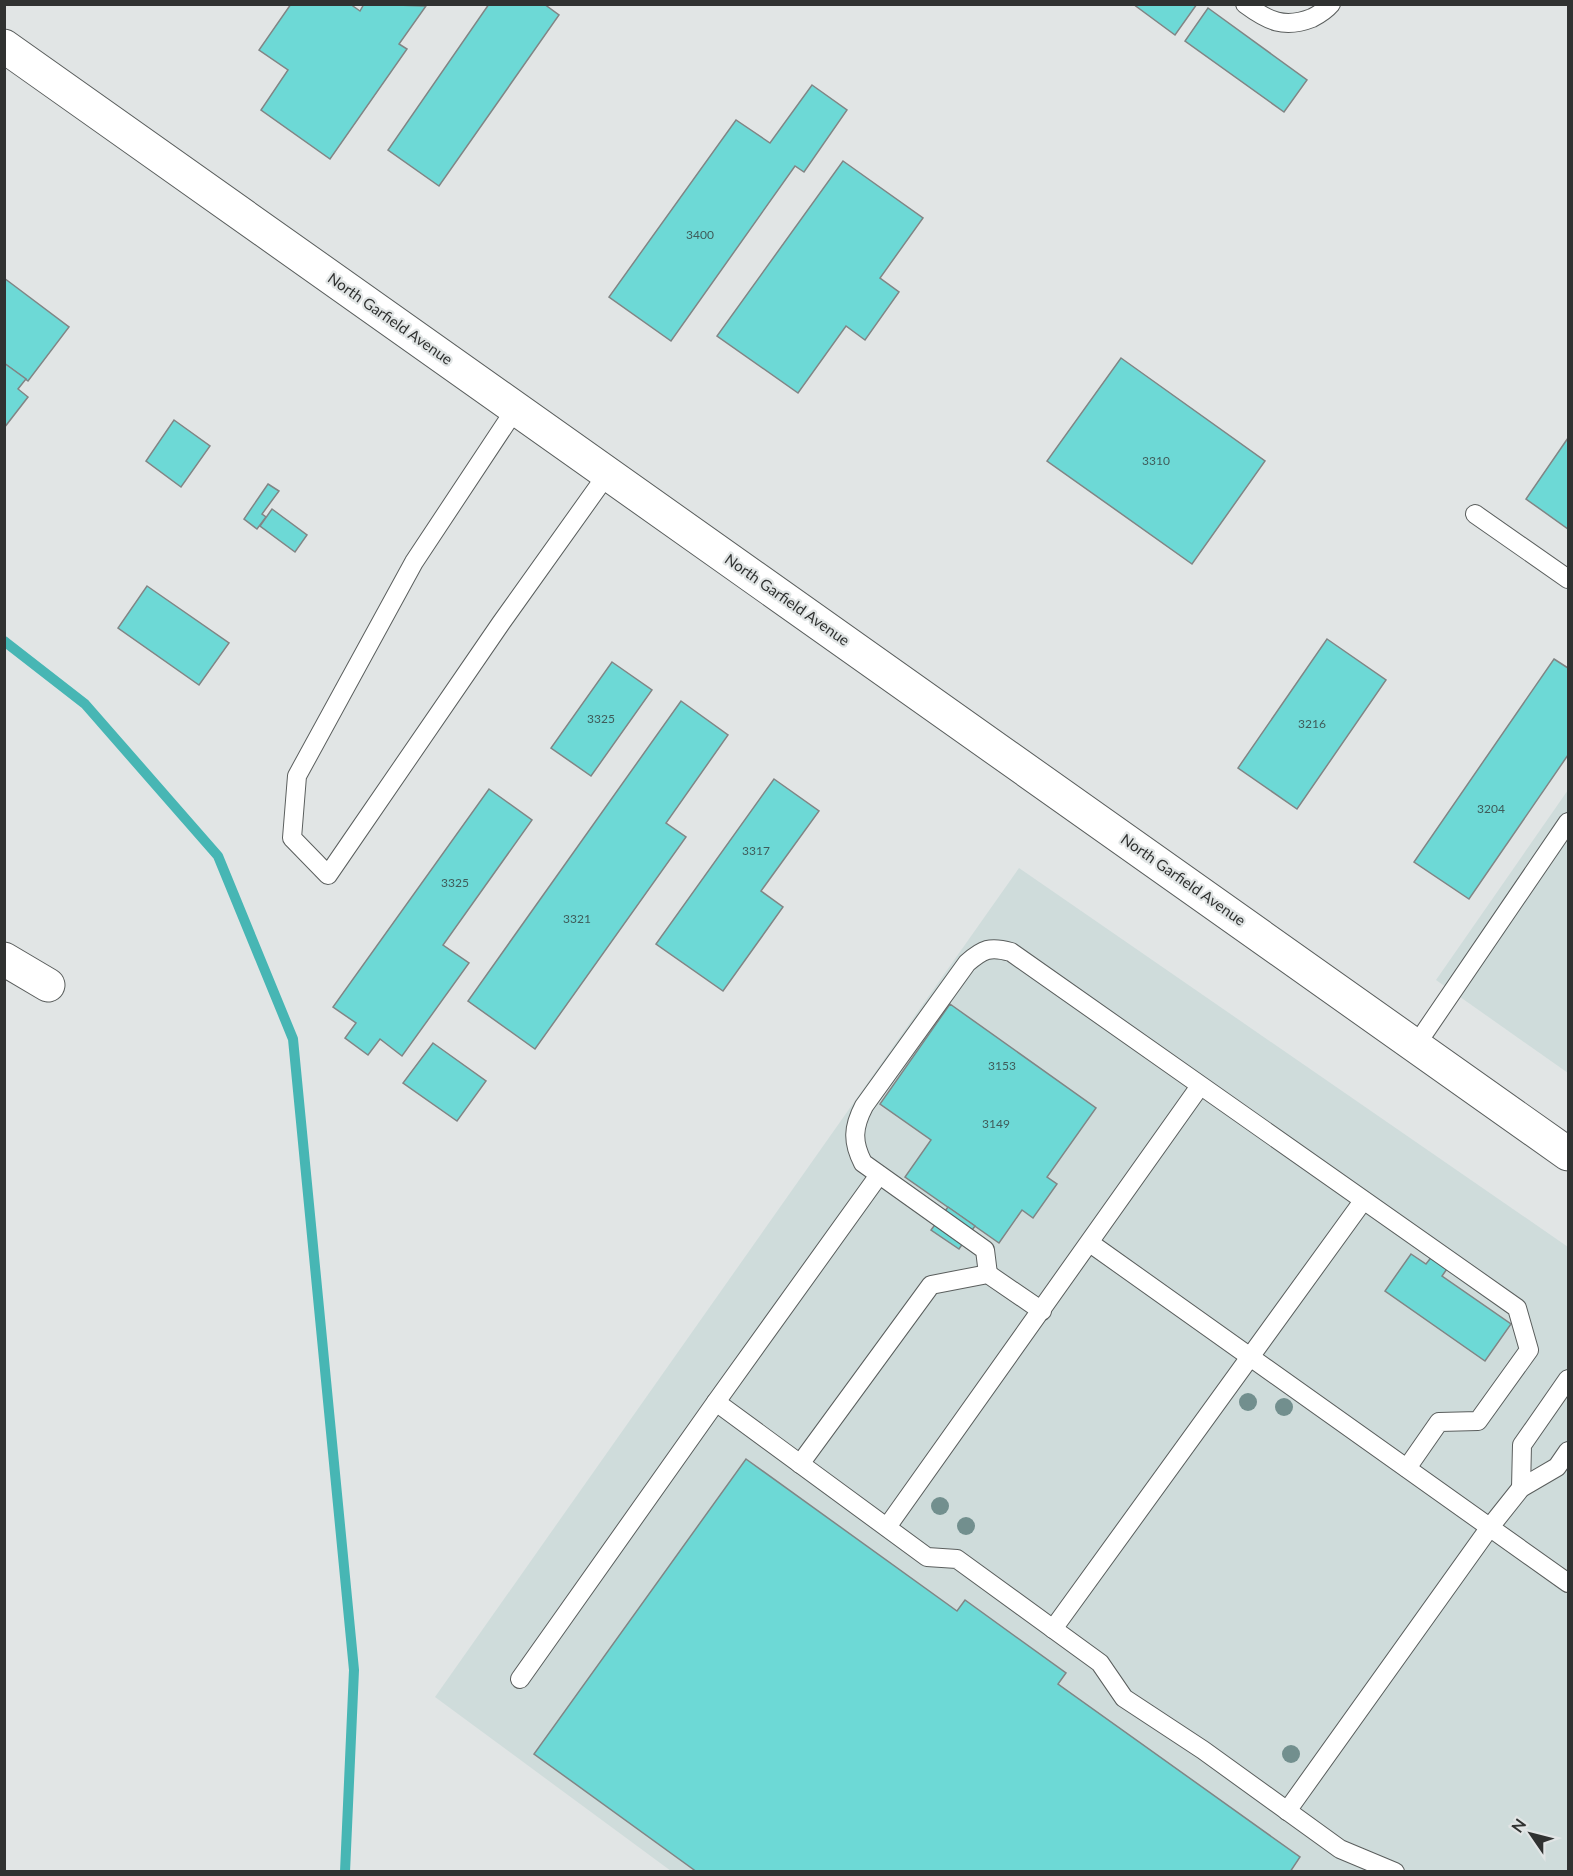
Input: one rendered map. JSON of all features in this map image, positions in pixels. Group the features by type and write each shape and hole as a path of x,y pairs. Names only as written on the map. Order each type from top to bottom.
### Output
{"main road":[{"name":"North Garfield Avenue","path":"4,46 1569,1154"},
{"path":"4,959 48,985"}],"lane":[{"path":"1245,4 1263,17 1282,24 1303,21 1324,12 1331,4"},
{"path":"516,408 414,562 297,776 292,838 328,875 501,623 608,473"},
{"path":"1475,514 1569,579"},
{"path":"1416,1045 1569,822"},
{"path":"988,1274 984,1250 879,1176 863,1163 856,1149 857,1119 864,1106 967,963 979,952 996,948 1011,952 1517,1308 1529,1350 1478,1421 1439,1422 1407,1468"},
{"path":"887,1527 1200,1086"},
{"path":"520,1679 879,1176"},
{"path":"1053,1629 1363,1201"},
{"path":"1090,1243 1569,1583"},
{"path":"800,1464 931,1285 988,1274 1042,1311"},
{"path":"1521,1488 1522,1444 1569,1378"},
{"path":"716,1402 927,1557 957,1559 1100,1663 1125,1698 1203,1750 1340,1850 1395,1872"},
{"path":"1287,1811 1490,1527 1521,1488 1557,1467 1569,1451"}],"shaded area":[{"path":"1568,790 1568,1073 1436,980"},
{"path":"1019,868 1568,1247 1568,1871 671,1871 435,1697"}],"building":[{"path":"291,4 350,4 360,11 364,4 426,6 399,44 407,49 330,159 261,110 288,70 259,50"},
{"path":"489,4 544,4 559,15 439,186 388,150"},
{"path":"1133,4 1197,4 1175,35"},
{"path":"1208,8 1307,80 1284,112 1185,41"},
{"path":"812,85 847,110 804,172 795,166 671,341 609,297 736,120 770,143"},
{"path":"843,161 923,218 880,278 899,292 865,340 846,326 798,393 717,336"},
{"path":"4,278 69,327 28,381 4,363"},
{"path":"1121,358 1265,461 1192,564 1047,461"},
{"path":"4,363 26,379 18,389 28,397 4,428"},
{"path":"174,420 210,446 181,487 146,461"},
{"path":"1568,438 1568,529 1526,499"},
{"path":"268,484 279,491 262,514 266,517 257,529 244,519"},
{"path":"272,509 307,535 295,552 260,526"},
{"path":"147,586 229,643 199,685 118,628"},
{"path":"1327,639 1386,680 1297,809 1238,768"},
{"path":"1554,659 1568,668 1568,755 1469,899 1414,862"},
{"path":"612,662 652,690 591,776 551,748"},
{"path":"681,701 728,735 666,823 686,837 535,1049 468,1001"},
{"path":"774,779 819,811 761,891 783,907 723,991 656,944"},
{"path":"489,789 532,820 443,945 469,963 402,1056 380,1039 368,1055 345,1038 356,1023 333,1007"},
{"path":"950,1004 1096,1108 1047,1177 1057,1184 1033,1218 1022,1210 999,1243 905,1177 931,1140 880,1104"},
{"path":"433,1043 486,1081 457,1121 403,1083"},
{"path":"948,1207 975,1226 959,1249 931,1230"},
{"path":"1411,1254 1426,1264 1433,1255 1449,1266 1442,1276 1511,1324 1485,1361 1385,1291"},
{"path":"746,1459 957,1611 965,1600 1066,1673 1058,1684 1300,1857 1290,1872 697,1872 534,1754"}],"waterway":[{"path":"4,641 85,704 218,856 293,1039 354,1670 345,1872"}]}
